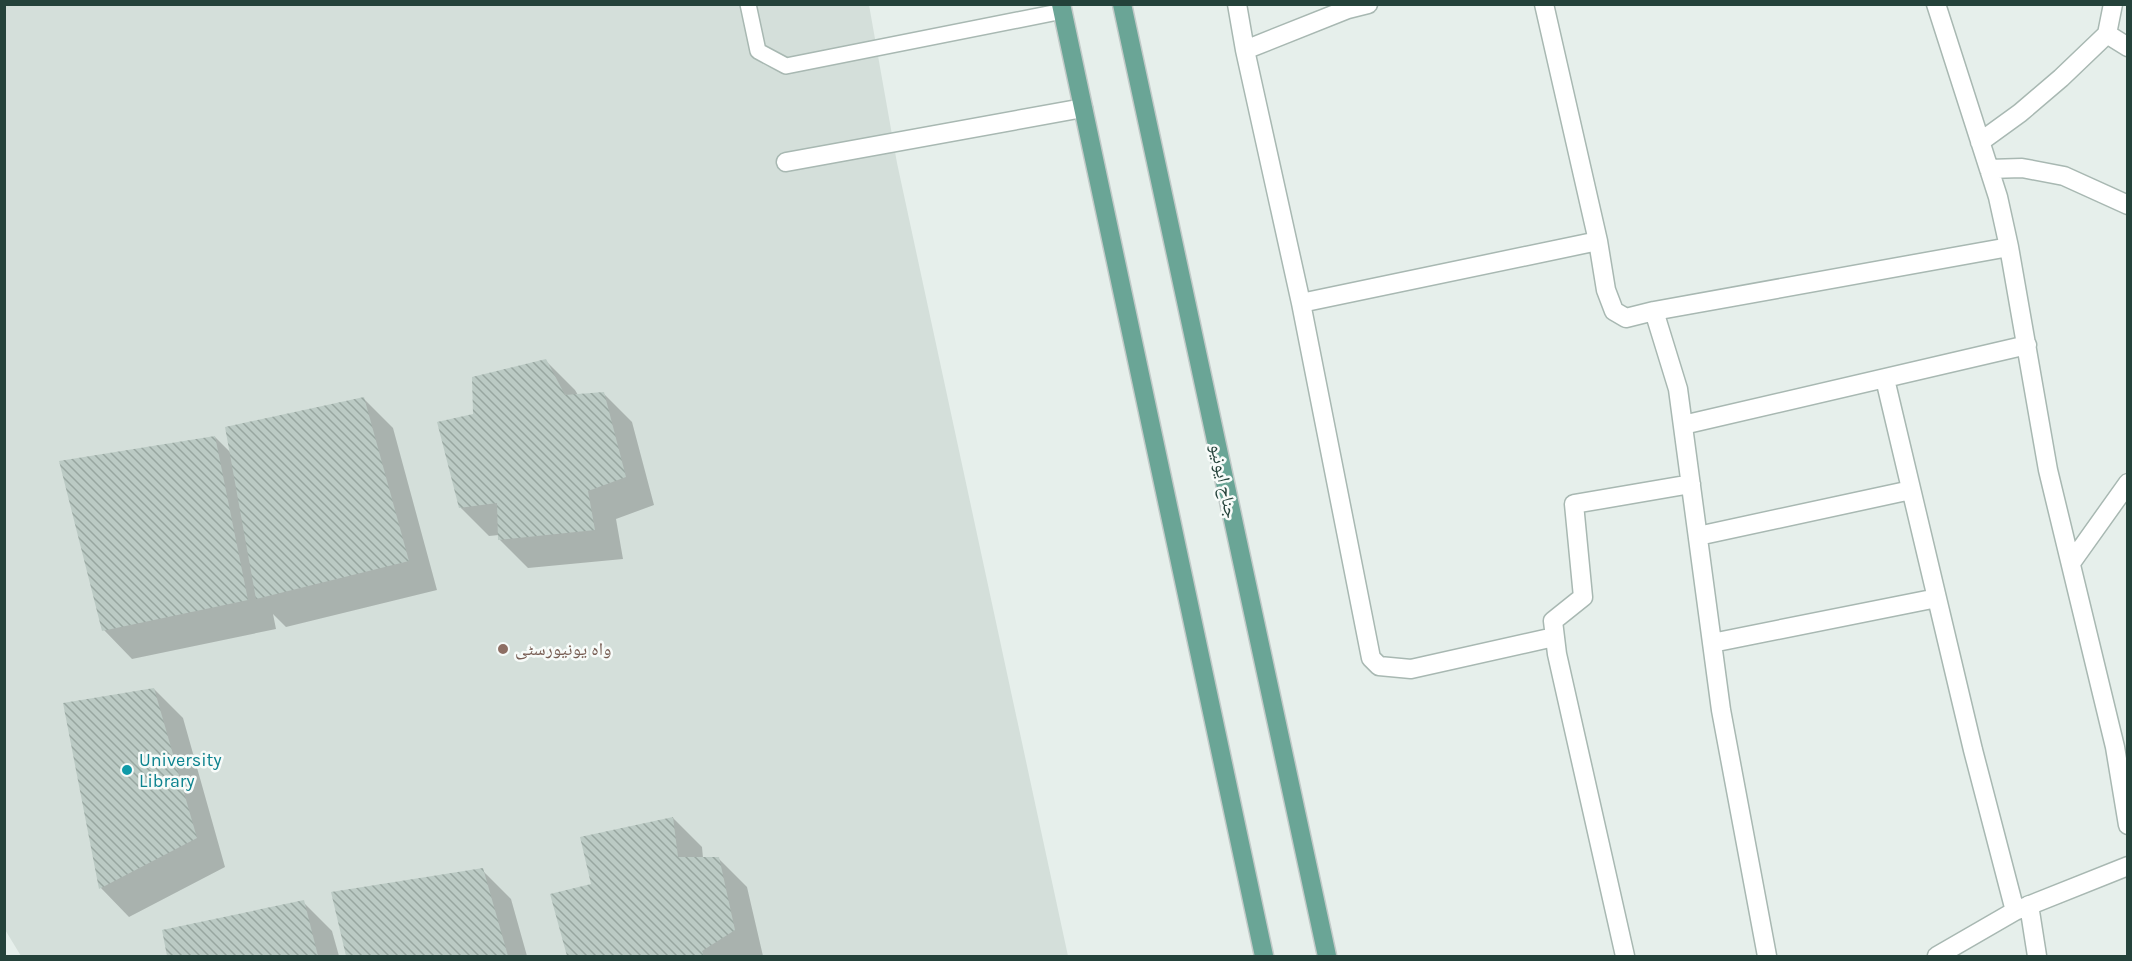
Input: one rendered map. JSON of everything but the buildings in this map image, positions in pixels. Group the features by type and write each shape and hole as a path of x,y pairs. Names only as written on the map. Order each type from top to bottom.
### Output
{"main road":[{"name":"جناح ایونیو","path":"1122,4 1327,957"},
{"path":"1062,8 1264,957"}],"street":[{"path":"1237,4 1245,50 1302,303 1371,658 1379,666 1411,669 1554,637"},
{"path":"1245,50 1348,9 1368,4"},
{"path":"1544,4 1598,241 1606,290 1614,311 1626,318 1654,310 2009,247"},
{"path":"1936,4 1989,168 2009,247 2048,470 2071,563 2121,742 2127,825"},
{"path":"1980,142 2061,78 2107,34 2113,4"},
{"path":"2107,34 2127,47"},
{"path":"786,162 1083,108"},
{"path":"1989,168 2022,168 2064,176 2127,205"},
{"path":"1302,303 1598,241"},
{"path":"1654,310 1678,389 1721,710 1767,957"},
{"path":"1683,425 2026,345"},
{"path":"1885,379 1973,750 2037,957"},
{"path":"2071,563 2127,483"},
{"path":"1625,957 1559,666 1553,621 1583,597 1575,504 1691,484"},
{"path":"1698,536 1911,490"},
{"path":"1712,643 1937,598"},
{"path":"1937,957 2022,908 2127,866"}],"lane":[{"path":"748,4 758,51 786,66 1062,8"}],"shaded area":[{"name":"واہ یونیورسٹی","path":"4,5 869,5 897,163 1068,956 21,956 4,928"}],"place":[{"name":"واہ یونیورسٹی","path":"503,649"},
{"name":"University Library","path":"127,770"}]}
